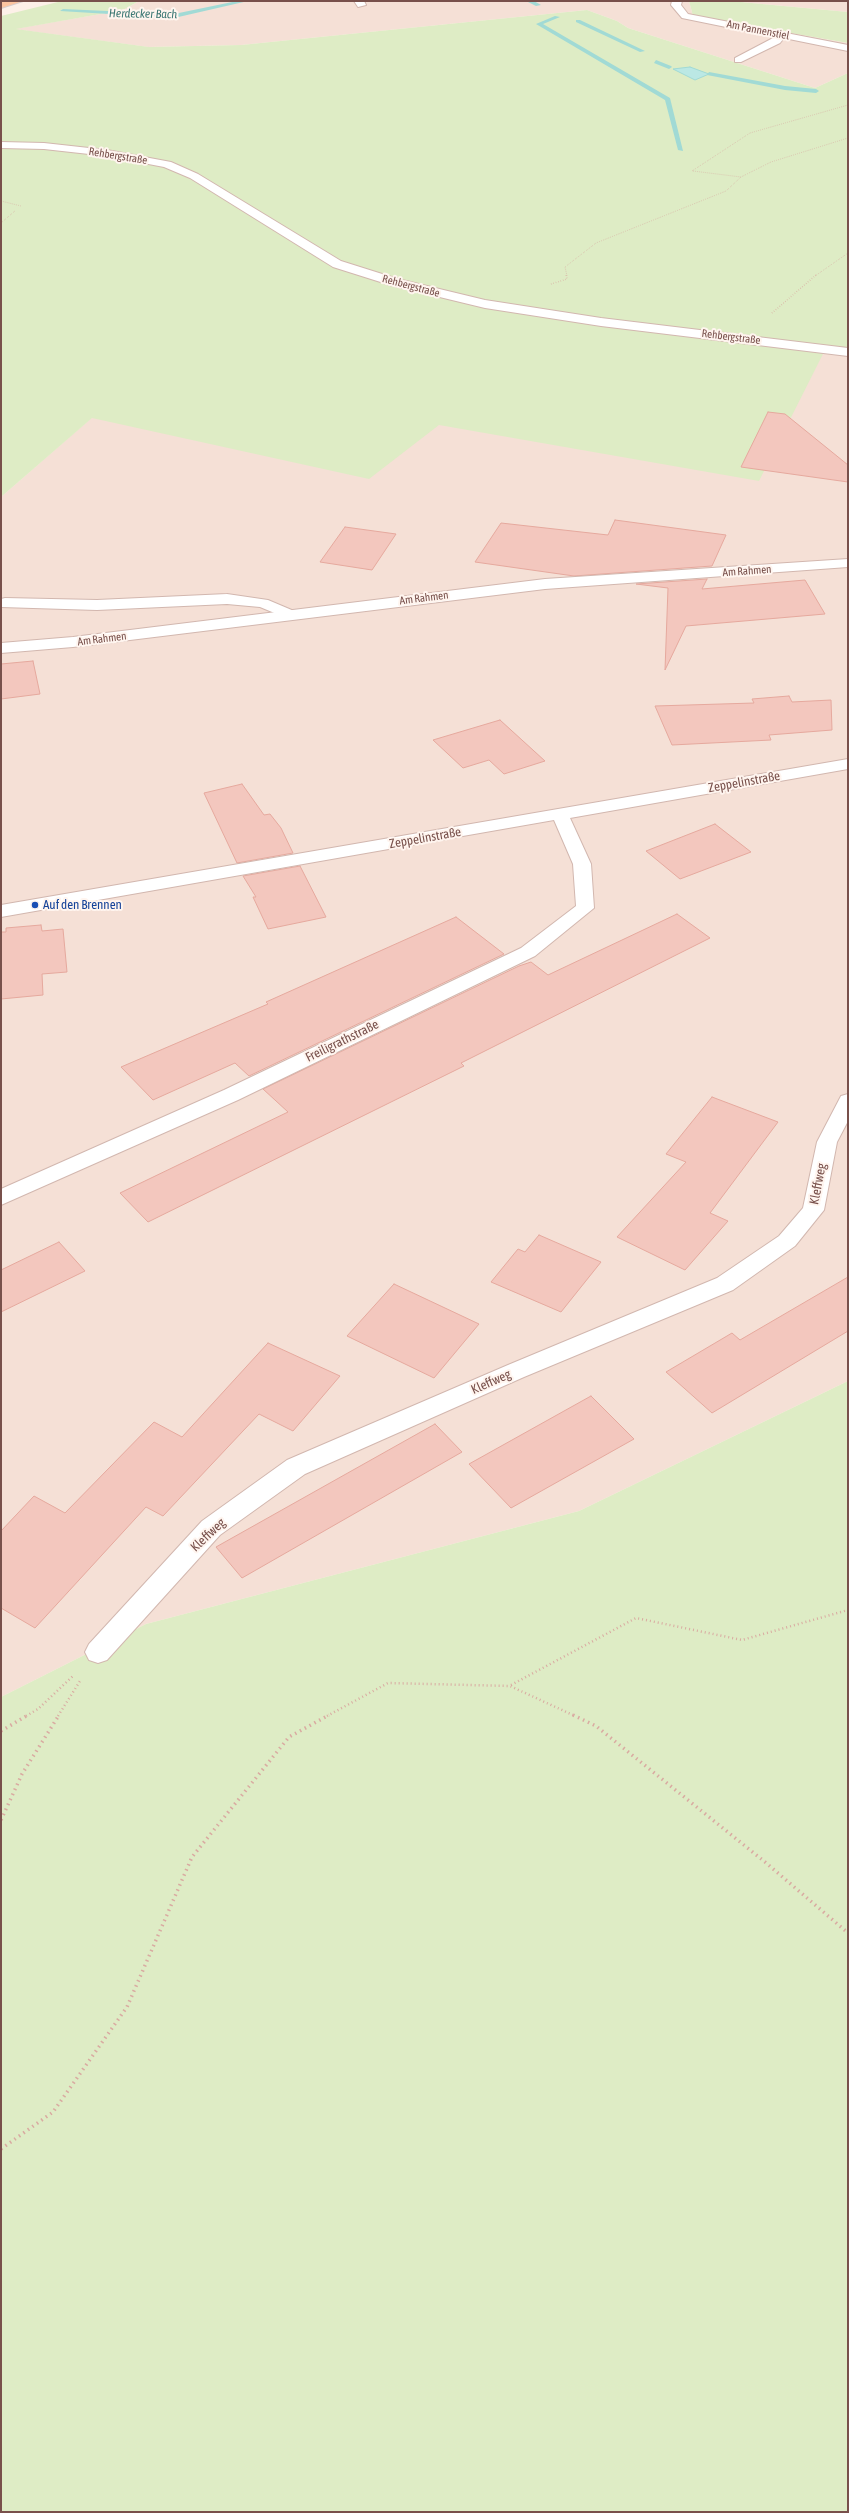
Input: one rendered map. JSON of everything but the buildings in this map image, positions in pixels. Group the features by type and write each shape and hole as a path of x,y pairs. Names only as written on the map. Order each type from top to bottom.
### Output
{"main road":[{"path":"1,5 18,1"}],"street":[{"name":"Am Pannenstiel","path":"676,1 676,5 686,16 848,48"},
{"path":"738,60 777,41 781,35"},
{"name":"Rehbergstraße","path":"1,145 44,146 107,153 167,164 194,176 337,264 394,282 485,304 601,322 848,352"},
{"name":"Am Rahmen","path":"1,648 73,642 289,614 545,584 848,563"},
{"path":"5,603 97,605 227,599 262,603 289,614"},
{"name":"Zeppelinstraße","path":"1,911 848,764"},
{"name":"Freiligrathstraße","path":"1,1198 231,1095 528,952 585,908 582,864 560,815"},
{"name":"Kleffweg","path":"98,1652 211,1528 296,1467 516,1371 725,1284 787,1241 813,1210 827,1142 848,1101"}],"path":[{"path":"741,177 692,171 750,133 848,105"},
{"path":"545,286 567,279 565,267 596,243 726,191 741,177 772,162 836,140 848,138"},
{"path":"1,201 21,206"},
{"path":"1,223 16,210"},
{"path":"743,339 820,272 848,253"},
{"path":"510,1686 636,1618 742,1640 848,1610"},
{"path":"1,1731 38,1709 98,1652"},
{"path":"1,1820 22,1774 98,1652"},
{"path":"1,2149 53,2112 127,2007 192,1857 289,1737 388,1683 510,1686 596,1726 765,1862 848,1933"}],"shaded area":[{"path":"139,1 689,1 693,16 848,43 848,73 815,88 628,28 617,21 587,10 241,45 148,47 14,29 123,10"},
{"path":"730,1 848,1 848,12"},
{"path":"848,350 848,1381 579,1511 146,1624 1,1697 1,497 153,364"}],"green space":[{"path":"62,1 139,1 123,10 16,29 149,47 241,45 587,10 617,21 628,28 815,88 848,73 848,350 826,348 759,481 439,425 369,479 92,418 1,497 1,16"},
{"path":"689,1 730,1 848,12 848,43 693,16"},
{"path":"848,1381 848,2512 1,2512 1,1697 146,1624 579,1511"}],"water":[{"path":"690,67 709,74 695,80 673,69"}],"waterway":[{"name":"Herdecker Bach","path":"63,11 174,16 245,1"},
{"path":"529,1 538,5"},
{"path":"557,17 539,24 668,99 681,150"},
{"path":"578,21 642,51"},
{"path":"656,62 669,67"},
{"path":"709,74 785,88 816,91"}],"place":[{"name":"Auf den Brennen","path":"35,905"}]}
